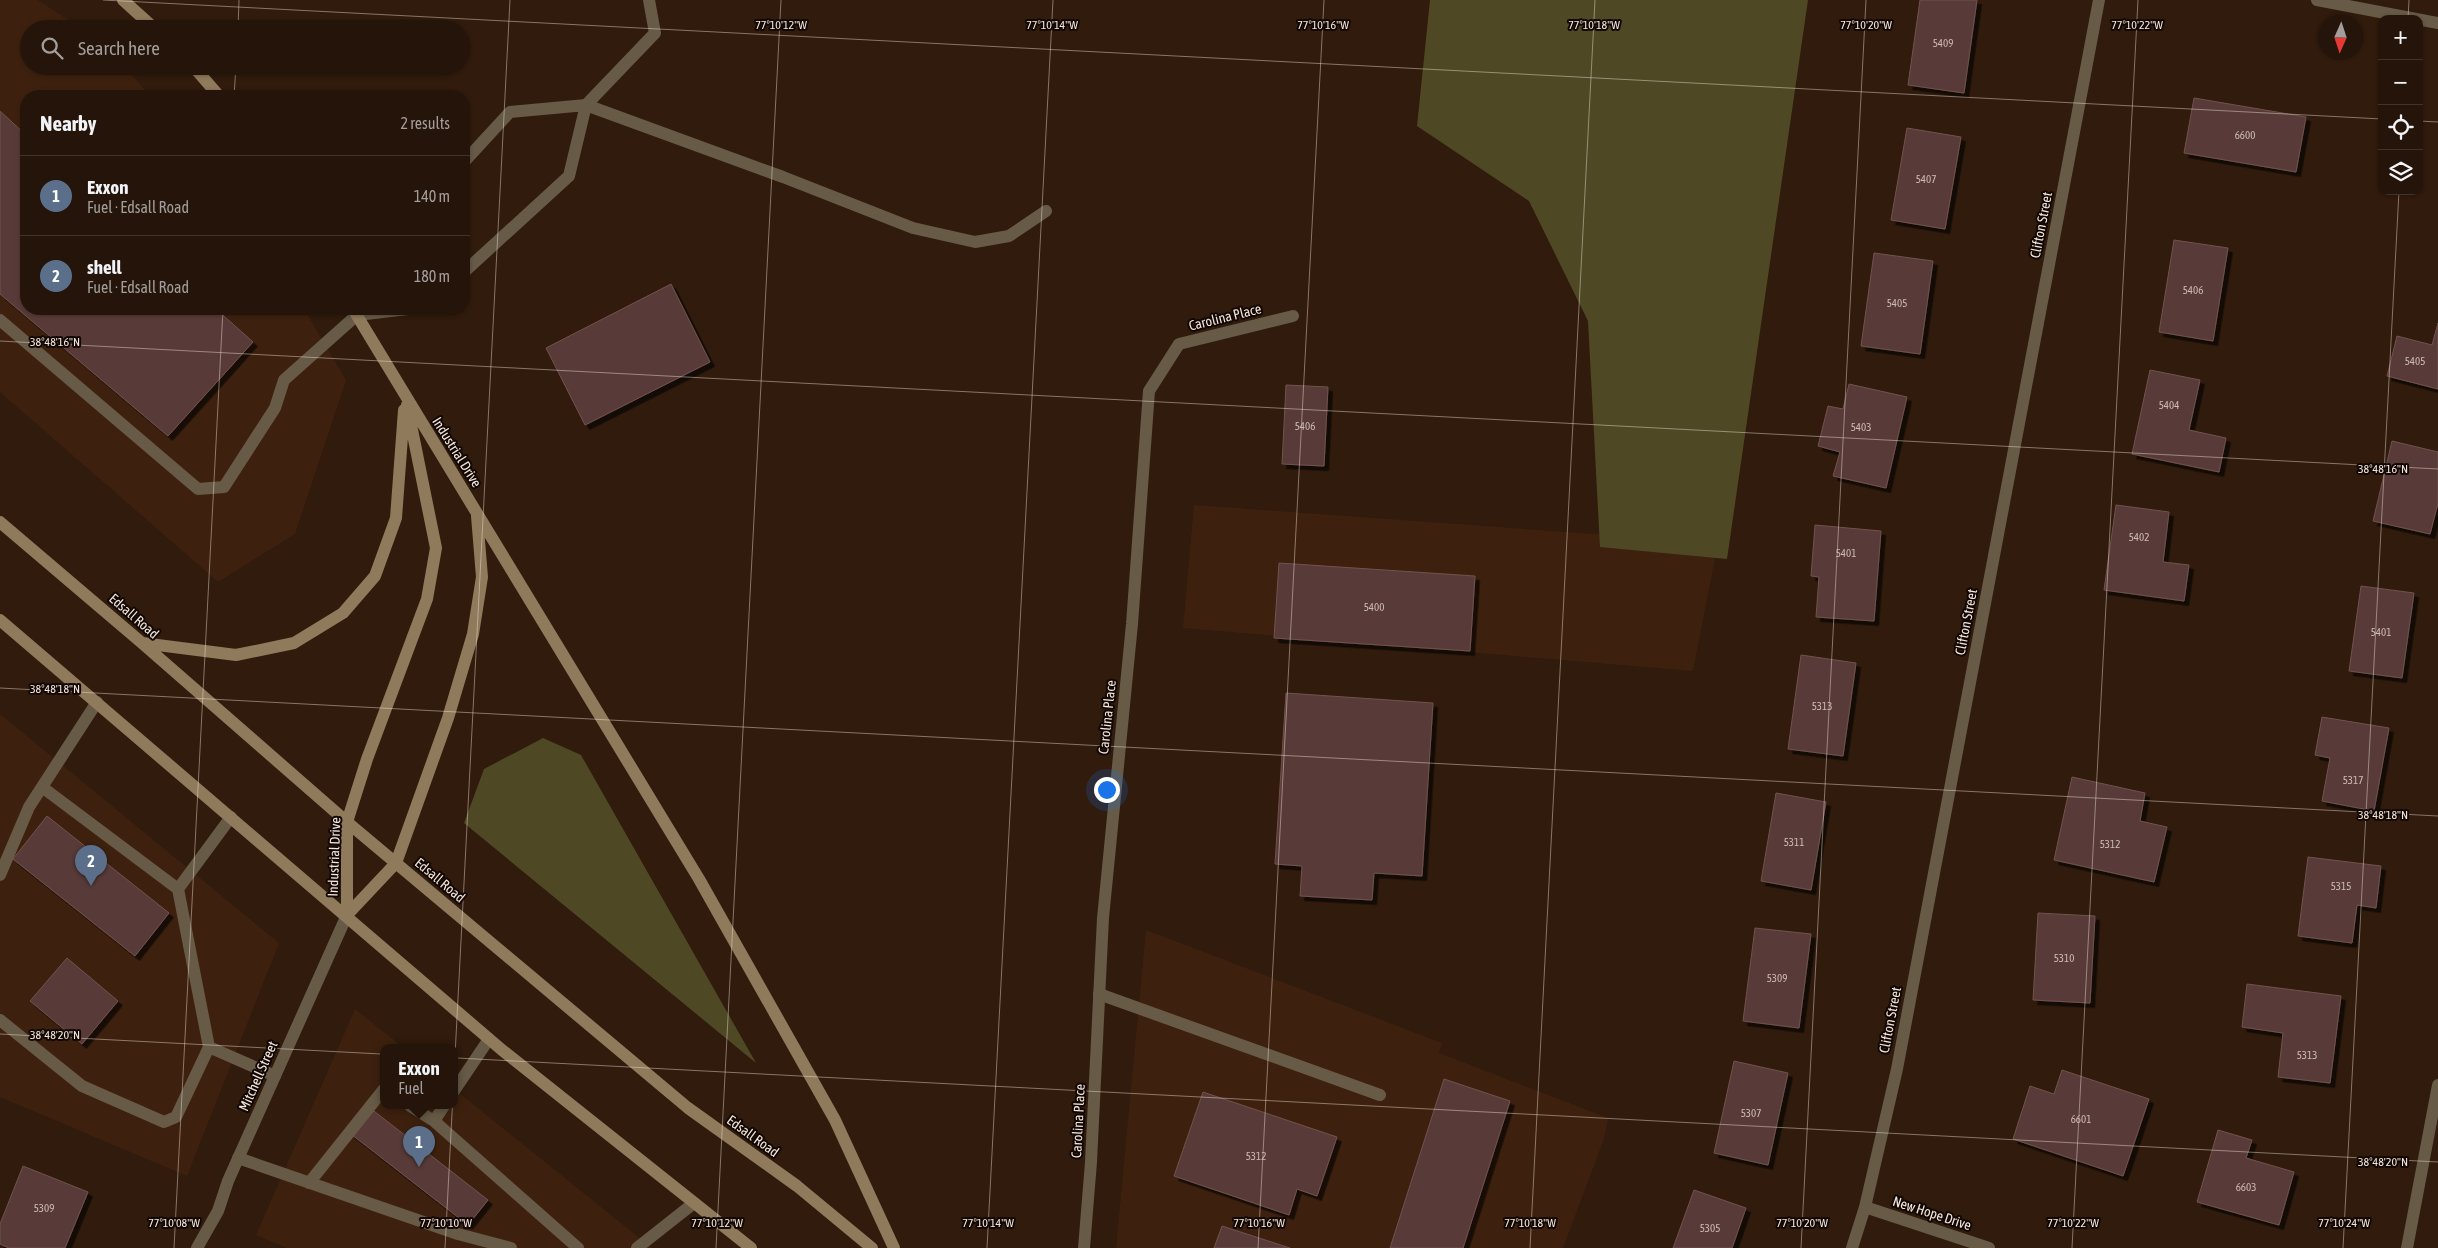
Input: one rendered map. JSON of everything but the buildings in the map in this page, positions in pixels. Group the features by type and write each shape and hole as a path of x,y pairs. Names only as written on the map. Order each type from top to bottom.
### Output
{"main road":[{"path":"123,0 145,20"},
{"path":"201,75 214,90"},
{"name":"Industrial Drive","path":"347,915 396,863 448,718 473,634 482,577 477,513 405,396 358,315"},
{"path":"142,643 236,655 294,643 343,613 375,576 396,518 405,396"},
{"name":"Industrial Drive","path":"347,915 347,822 367,760 427,598 436,548 405,396"},
{"path":"477,513 699,878 834,1120 894,1248"},
{"name":"Edsall Road","path":"0,522 347,822 688,1108 797,1186 872,1248"},
{"path":"0,620 489,1038 752,1248"}],"street":[{"path":"470,267 569,176 586,105 655,33 649,0"},
{"name":"Clifton Street","path":"1852,1248 1866,1207 1897,1069 2099,0"},
{"path":"2317,0 2438,23"},
{"path":"470,155 510,112 586,105 783,177 913,228 975,242 1009,236 1046,211"},
{"path":"0,320 198,489 224,487 275,408 284,380 352,315"},
{"name":"Carolina Place","path":"1084,1248 1091,1162 1103,918 1132,624 1149,391 1179,344 1293,316"},
{"path":"0,876 29,807 97,702"},
{"path":"0,1020 82,1086 164,1122 176,1117 209,1048 178,889 42,787"},
{"path":"178,889 232,817"},
{"name":"Mitchell Street","path":"196,1248 218,1211 238,1158 347,915"},
{"path":"1099,994 1380,1094"},
{"path":"458,1085 489,1038"},
{"path":"209,1048 275,1076"},
{"path":"2407,1248 2438,1085"},
{"path":"309,1182 380,1094"},
{"path":"415,1109 434,1121 578,1248"},
{"path":"434,1121 442,1109"},
{"path":"238,1158 458,1234 511,1248"},
{"path":"637,1248 694,1203"},
{"name":"New Hope Drive","path":"1866,1207 1989,1248"}],"shaded area":[{"path":"0,0 38,0 68,20 20,20 20,75 132,75 145,90 20,90 20,315 308,315 346,380 295,534 218,582 0,392"},
{"path":"1430,0 1808,0 1727,559 1600,547 1588,321 1529,201 1417,126"},
{"path":"1194,505 1718,543 1693,671 1183,628"},
{"path":"0,714 279,943 187,1176 0,1097"},
{"path":"543,738 581,755 756,1063 464,823 484,769"},
{"path":"1146,930 1442,1043 1439,1053 1608,1118 1604,1139 1563,1248 1116,1248"},
{"path":"355,1009 399,1044 380,1044 380,1109 458,1109 458,1092 652,1248 287,1248 256,1235"}],"place":[{"name":"shell","path":"91,886"},
{"name":"Exxon","path":"419,1167"}]}
